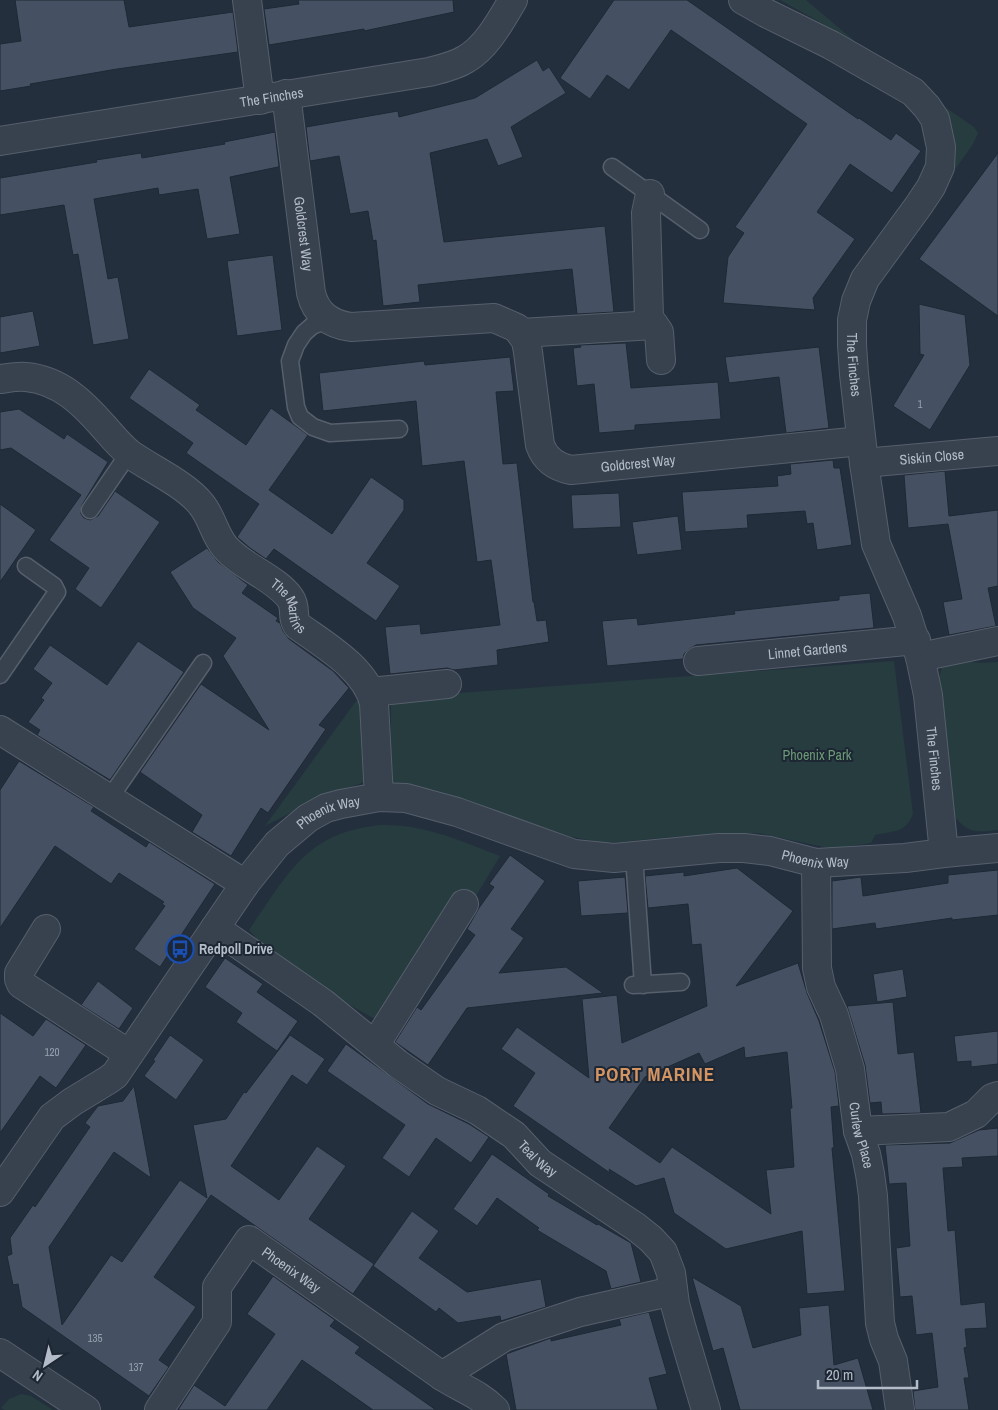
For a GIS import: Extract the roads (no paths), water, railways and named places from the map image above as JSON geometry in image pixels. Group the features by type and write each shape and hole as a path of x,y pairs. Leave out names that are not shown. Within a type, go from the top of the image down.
{"street":[{"path":"247,0 260,100"},
{"name":"The Finches","path":"0,142 429,72 453,66 467,59 478,50 513,0"},
{"name":"The Finches","path":"743,0 831,45 913,92 927,107 935,120 941,147 940,167 931,187 919,205 865,278 856,301 852,320 852,345 862,452 876,544 907,616 918,649 928,695 944,853"},
{"name":"Goldcrest Way","path":"286,94 311,293 316,308 327,320"},
{"path":"650,194 646,213 649,318 659,332 661,360"},
{"path":"327,320 351,328 494,318 509,324 521,333 654,325"},
{"name":"Goldcrest Way","path":"521,333 526,341 528,352 541,448 552,462 566,469 862,452"},
{"name":"The Martins","path":"0,379 26,377 46,381 83,403 130,453 192,494 208,514 215,532 225,547 289,596 294,604 294,619 298,626 347,663 364,681 371,692 374,703 379,797"},
{"name":"Siskin Close","path":"862,452 998,451"},
{"name":"Linnet Gardens","path":"698,661 918,649 998,641"},
{"path":"371,692 446,684"},
{"path":"0,730 245,884"},
{"name":"Phoenix Way","path":"0,1192 52,1117 115,1075 245,884 277,844 308,818 326,808 379,797 406,798 457,812 574,854 614,858 719,848 744,848 770,851 816,863 905,858 998,848"},
{"name":"Curlew Place","path":"816,863 817,968 821,987 834,1015 850,1069 858,1131 866,1154 873,1196 881,1330 893,1361 900,1410"},
{"path":"375,1045 464,904"},
{"name":"Teal Way","path":"215,928 323,1003 398,1064 437,1092 477,1110 514,1135 540,1162 651,1239 663,1252 671,1274 680,1326 706,1410"},
{"path":"46,929 19,973 21,984 129,1054"},
{"path":"858,1131 949,1127 976,1114 992,1098 998,1096"},
{"name":"Phoenix Way","path":"159,1410 217,1322 216,1288 249,1240 442,1376 477,1394 496,1410"},
{"path":"442,1376 504,1337 580,1312 673,1292"},
{"path":"4,1364 86,1410"}],"lane":[{"path":"612,167 700,230"},
{"path":"327,320 312,326 304,333 290,360 296,407 300,417 313,428 330,433 399,429"},
{"path":"90,510 130,453"},
{"path":"0,675 57,592 54,586 26,566"},
{"path":"109,799 203,663"},
{"path":"634,856 637,985 681,982"}],"place":[{"name":"Redpoll Drive","path":"180,949"}],"district":[{"name":"PORT MARINE","path":"655,1074"}],"park label":[{"name":"Phoenix Park","path":"817,755"}]}
